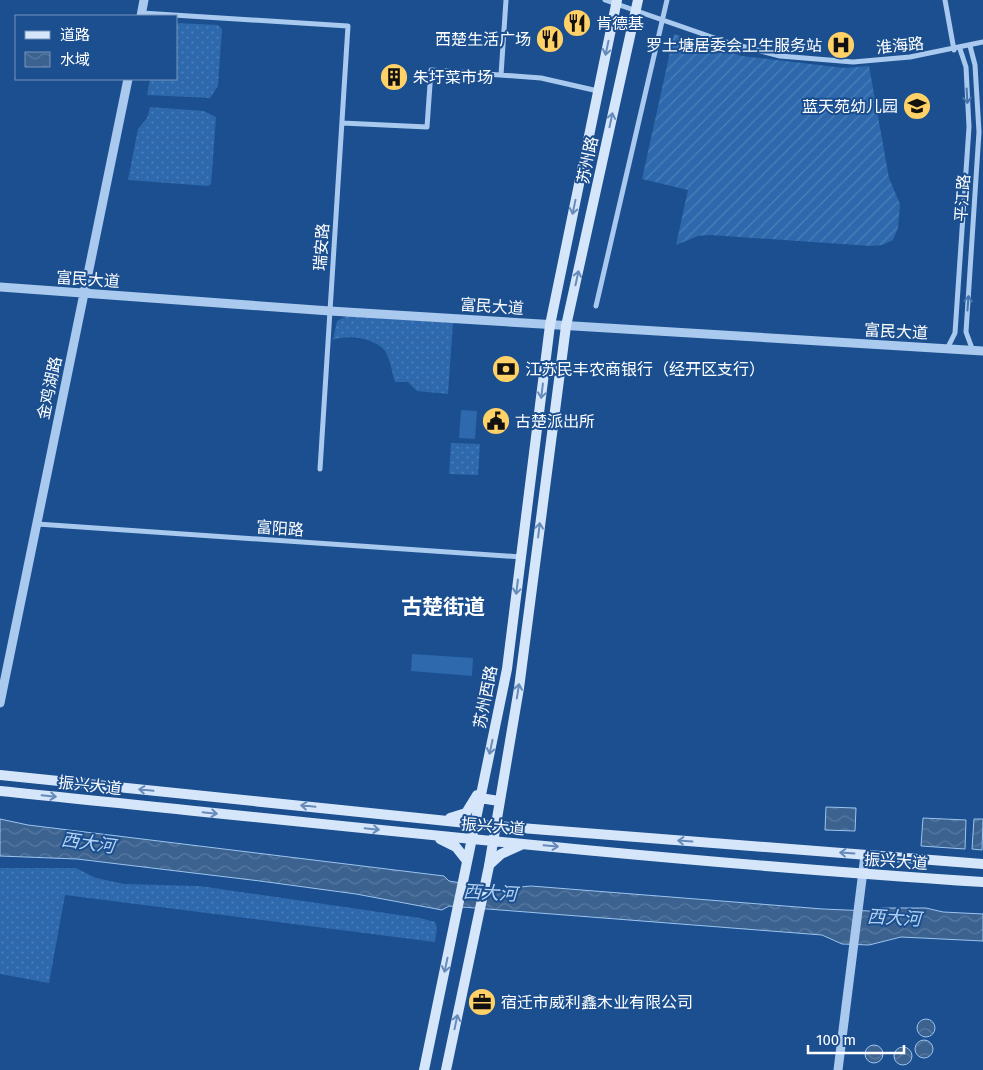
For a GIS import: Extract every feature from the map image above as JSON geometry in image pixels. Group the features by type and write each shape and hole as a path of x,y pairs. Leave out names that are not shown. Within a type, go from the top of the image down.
{"main road":[{"name":"苏州路","path":"566,326 638,0"},
{"name":"苏州路","path":"550,325 617,2"},
{"name":"苏州西路","path":"424,1070 507,669 550,325"},
{"name":"苏州西路","path":"446,1070 488,869 519,688 566,326"},
{"name":"振兴大道","path":"0,775 496,826 983,864"},
{"path":"434,819 455,818 466,813 472,806 483,783"},
{"name":"振兴大道","path":"0,791 522,844 863,874 983,882"},
{"path":"480,798 499,803 504,817 519,828"},
{"path":"425,834 448,841 462,852 466,864"},
{"path":"488,869 501,854 522,844"}],"street":[{"path":"141,14 144,0"},
{"path":"500,75 506,0"},
{"name":"淮海路","path":"605,0 617,2 635,11 726,42 780,56 842,62 910,57 957,49 983,42"},
{"path":"596,306 667,0"},
{"name":"平江路","path":"945,0 957,49 966,67 969,128 955,333 948,349"},
{"name":"瑞安路","path":"141,14 158,15"},
{"name":"瑞安路","path":"178,16 348,26 320,469"},
{"name":"平江路","path":"970,46 975,64 979,132 966,332 973,351"},
{"path":"342,123 427,127 431,70 541,78 598,92"},
{"name":"金鸡湖路","path":"0,703 128,80"},
{"name":"富民大道","path":"0,287 330,311 983,351"},
{"name":"富阳路","path":"37,524 521,558"},
{"path":"838,1070 865,855"}],"shaded area":[{"path":"178,23 218,25 222,29 218,86 210,98 147,95 150,80 178,80"},
{"path":"674,34 742,56 844,68 869,66 889,178 900,204 898,228 893,240 882,245 871,246 710,235 698,236 676,245 688,190 642,179"},
{"path":"150,107 204,111 216,117 211,184 208,186 128,180 138,129 147,118"},
{"path":"348,315 453,323 448,394 417,391 408,382 395,382 387,354 375,343 353,337 333,340 337,321"},
{"path":"461,410 477,411 475,439 459,438"},
{"path":"451,443 480,444 478,475 449,474"},
{"path":"412,654 473,658 472,676 411,671"},
{"path":"0,868 76,868 96,878 124,884 200,886 420,918 435,922 437,928 435,942 65,895 49,983 0,974"}],"water":[{"path":"826,807 856,808 855,831 825,830"},
{"path":"923,818 966,820 965,849 921,846"},
{"name":"西大河","path":"0,819 28,825 444,876 449,881 499,889 531,886 823,909 869,911 882,908 926,908 943,912 983,914 983,941 901,937 869,945 842,944 822,935 449,906 442,910 356,894 260,881 77,859 0,856"},
{"path":"974,819 983,819 982,850 972,849"},
{"path":"922,1019 930,1019 935,1024 933,1035 922,1037 917,1032 917,1024"},
{"path":"924,1040 931,1042 933,1049 931,1056 924,1058 917,1056 915,1049 917,1042"},
{"path":"874,1045 881,1047 883,1054 881,1061 874,1063 867,1061 865,1054 867,1047"},
{"path":"899,1047 907,1047 912,1052 910,1063 899,1065 894,1060 894,1052"}],"place":[{"name":"肯德基","path":"577,23"},
{"name":"西楚生活广场","path":"550,39"},
{"name":"罗土塘居委会卫生服务站","path":"841,45"},
{"name":"朱圩菜市场","path":"394,77"},
{"name":"蓝天苑幼儿园","path":"917,106"},
{"name":"江苏民丰农商银行（经开区支行）","path":"506,369"},
{"name":"古楚派出所","path":"496,421"},
{"name":"宿迁市威利鑫木业有限公司","path":"482,1002"}],"district":[{"name":"古楚街道","path":"443,607"}]}
